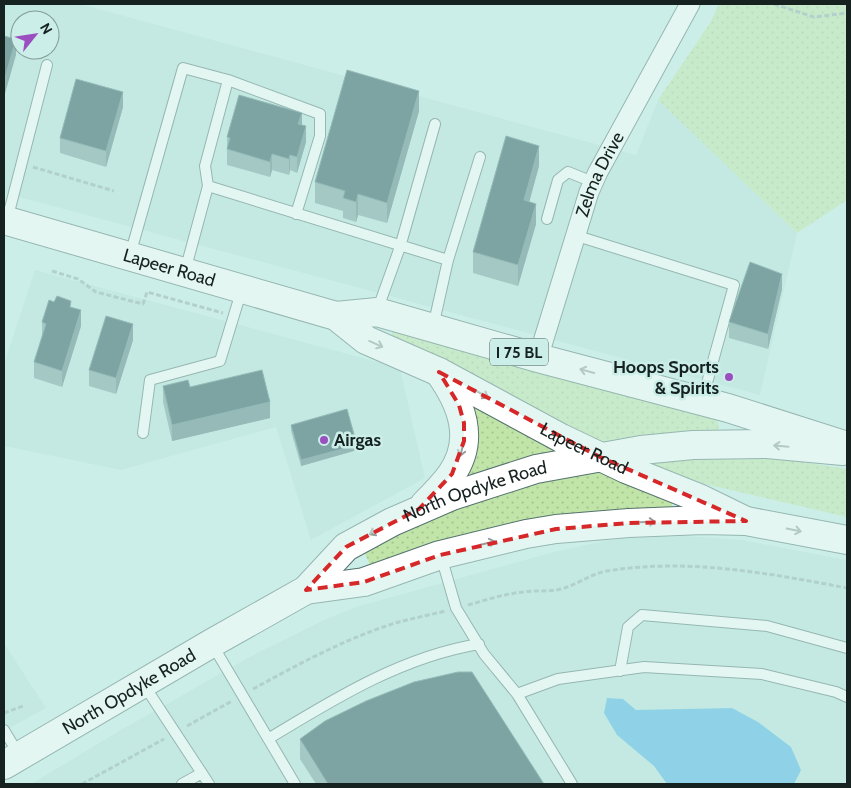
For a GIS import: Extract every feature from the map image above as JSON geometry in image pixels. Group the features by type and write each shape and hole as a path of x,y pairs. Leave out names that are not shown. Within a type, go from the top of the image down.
{"main road":[{"name":"Lapeer Road","path":"5,220 336,316 366,340 479,392 600,458 701,499 746,521 847,540"},
{"name":"Lapeer Road","path":"336,316 376,312 774,422 847,446"},
{"path":"419,509 440,489 452,474 460,458 464,441 464,423 459,405 451,388 439,372"},
{"name":"North Opdyke Road","path":"12,760 306,590 346,547 419,509 483,485 536,469 658,448 767,444 847,452"},
{"name":"North Opdyke Road","path":"306,590 364,582 440,555 526,534 594,525 703,520 746,521"}],"street":[{"name":"Zelma Drive","path":"538,358 574,235 593,182 685,5"}],"lane":[{"path":"5,220 47,65"},
{"path":"130,256 183,68 228,80 320,114 320,136 296,214"},
{"path":"185,272 208,186 205,166 228,80"},
{"path":"376,312 400,247 435,124"},
{"path":"433,328 448,260 480,157"},
{"path":"547,219 558,180 562,176 568,172 593,182"},
{"path":"208,186 400,247 448,260"},
{"path":"574,235 734,285 702,402"},
{"path":"143,433 150,380 220,362 242,288"},
{"path":"440,555 456,608 484,654 517,694 572,784"},
{"path":"620,671 628,627 642,615 767,626 847,648"},
{"path":"212,643 295,784"},
{"path":"268,739 338,697 388,672 456,648 478,644"},
{"path":"517,694 558,679 644,667 762,674 836,692 847,697"},
{"path":"143,683 209,784"},
{"path":"4,730 12,760"},
{"path":"182,784 202,773"}],"path":[{"path":"774,4 814,17 847,13"},
{"path":"21,164 114,191"},
{"path":"52,271 78,279 96,292 134,302 143,304 147,292 234,316"},
{"path":"471,604 523,592 562,589 588,577 605,572 652,566 685,566 752,571 847,588"},
{"path":"252,689 325,650 362,634 390,624 442,612"},
{"path":"182,728 231,701"},
{"path":"4,714 24,706"},
{"path":"82,784 165,738"}],"highlighted area":[{"path":"439,372 600,457 746,521 629,523 556,529 440,555 364,582 306,590 346,547 419,509 452,474 464,441 464,423 459,405"}],"shaded area":[{"path":"4,4 80,4 636,155 658,100 797,233 760,395 4,193"},
{"path":"35,270 400,368 425,478 311,540 276,427 121,470 4,446 4,364"},
{"path":"684,536 742,540 847,560 847,784 31,784 119,731 257,653 326,619 359,606 554,552 604,541"},
{"path":"4,643 46,708 4,731"}],"green space":[{"path":"719,4 847,4 847,200 797,233 658,100 710,23"},
{"path":"398,328 712,414 717,420 719,427 716,432 597,444 395,342 392,336 393,331"},
{"path":"467,401 561,450 457,483"},
{"path":"694,455 777,458 847,469 847,517 709,485 649,466 648,462"},
{"path":"594,467 673,499 671,510 432,544 370,565 364,551 425,521 490,496"}],"water":[{"path":"607,698 623,699 636,710 732,708 758,722 791,747 801,770 794,784 667,784 654,766 617,735 604,713"}],"building":[{"path":"4,36 10,38 10,60 4,81"},
{"path":"347,70 419,91 387,203 358,194 356,202 343,198 345,191 315,182"},
{"path":"76,79 123,92 106,151 60,138"},
{"path":"239,95 302,113 298,124 306,126 297,157 290,155 289,159 272,154 270,162 227,149 230,138 227,137"},
{"path":"506,136 539,146 524,200 536,204 518,265 473,252"},
{"path":"750,262 782,274 768,334 729,322"},
{"path":"57,296 71,301 70,307 81,310 62,371 34,362 46,324 42,322 49,300 54,302"},
{"path":"106,316 133,324 116,378 89,370"},
{"path":"262,370 270,402 172,425 163,386 188,380 190,387"},
{"name":"Airgas","path":"347,409 357,445 301,460 291,425"},
{"path":"458,672 472,672 544,784 328,784 300,739 325,721 366,701 414,682"}],"place":[{"name":"Hoops Sports & Spirits","path":"729,377"},
{"name":"Airgas","path":"324,440"}]}
